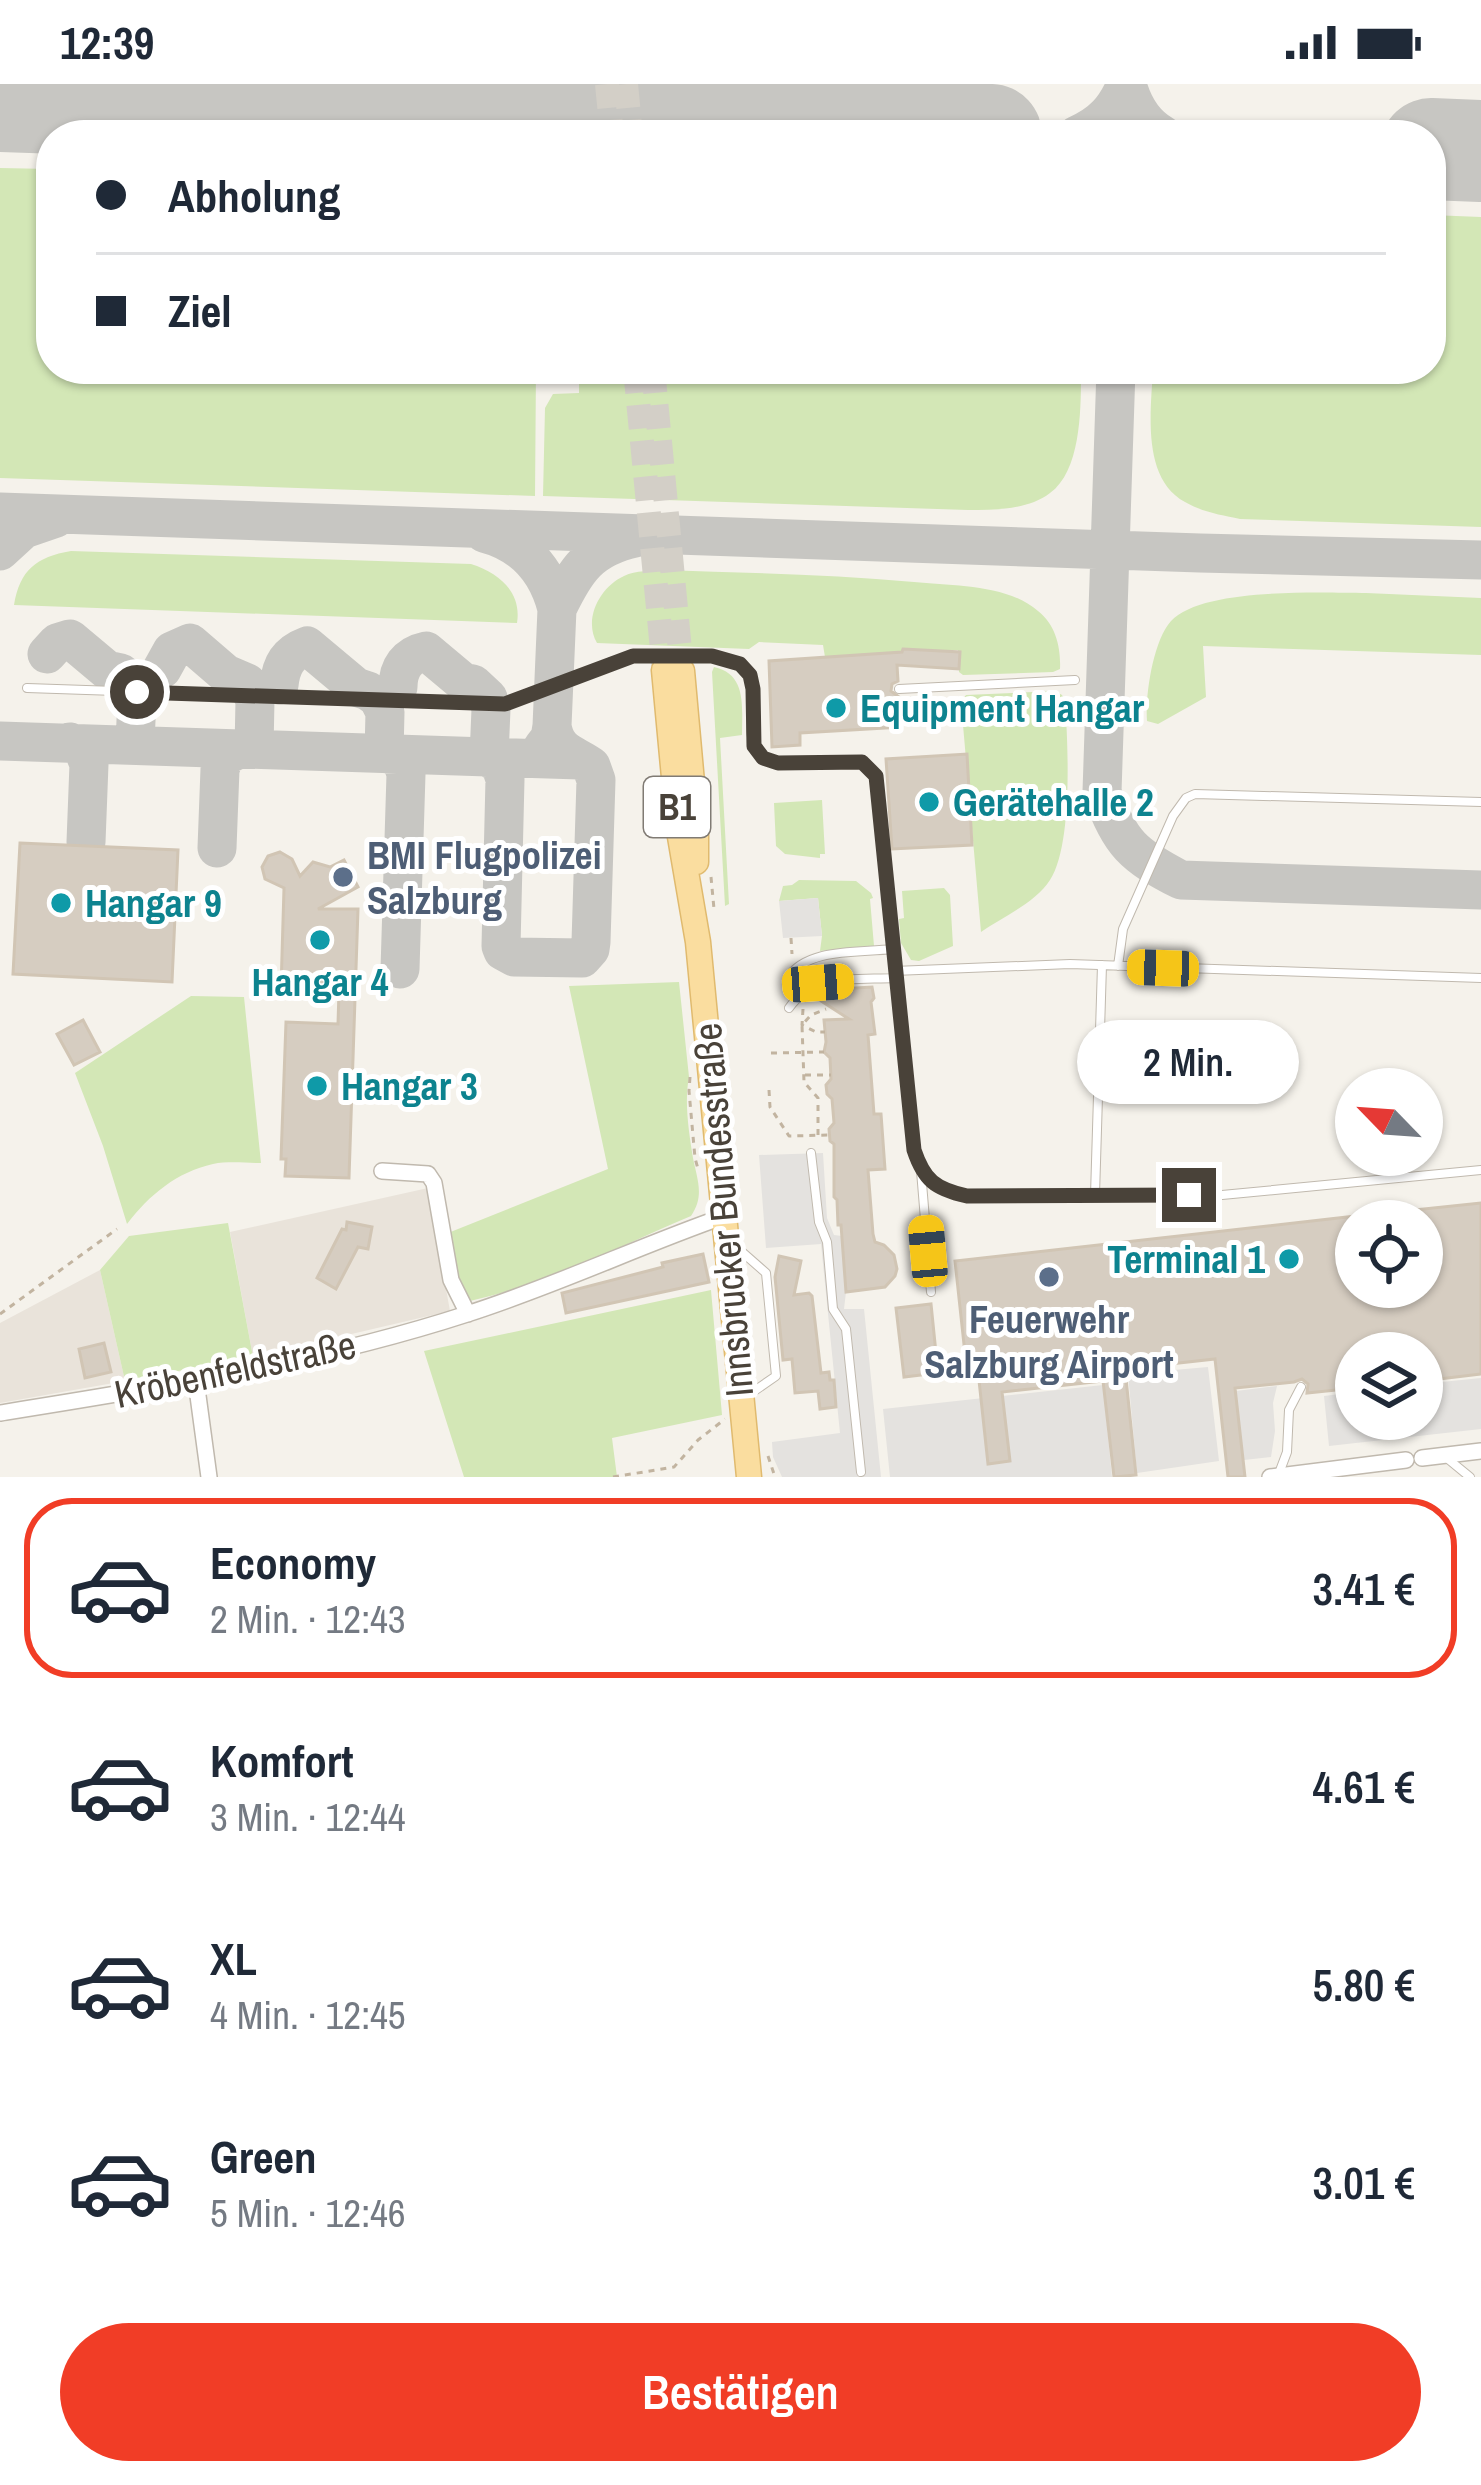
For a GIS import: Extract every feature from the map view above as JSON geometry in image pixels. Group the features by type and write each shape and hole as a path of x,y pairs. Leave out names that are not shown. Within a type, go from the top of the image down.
{"main road":[{"name":"Innsbrucker Bundesstraße","path":"673,671 679,733 679,831 698,942 726,1227 734,1409 750,1475"}],"street":[{"path":"382,1171 428,1174 434,1183 451,1280 468,1314"},
{"name":"Kröbenfeldstraße","path":"0,1413 196,1381 360,1344 468,1314 726,1227"},
{"path":"196,1381 208,1477"},
{"path":"1274,1476 1481,1451"}],"lane":[{"path":"27,688 505,704 633,656 725,658 740,664 750,675 754,746 763,758 778,763 862,762 876,776 931,1292"},
{"path":"899,689 1076,680"},
{"path":"1118,966 1124,929 1173,816 1186,798 1195,794 1481,802"},
{"path":"787,979 793,968 824,956 892,950"},
{"path":"1095,1195 1102,965"},
{"path":"789,1008 799,994 818,983 895,974 1102,965 1481,978"},
{"path":"811,1153 833,1309 846,1329 862,1475"},
{"path":"921,1170 932,1183 967,1196 1222,1195 1481,1170"},
{"path":"726,1227 766,1273 776,1376 734,1409"},
{"path":"1274,1476 1287,1452 1289,1411 1301,1387"},
{"path":"1441,1456 1470,1477"}],"path":[{"path":"710,868 713,908"},
{"path":"818,1136 818,1098 803,1075 803,1022 826,1009"},
{"path":"771,1053 824,1052"},
{"path":"803,1075 831,1075"},
{"path":"769,1090 770,1107 789,1136 829,1135"},
{"path":"0,1314 117,1229"},
{"path":"613,1477 674,1466 734,1409"}],"shaded area":[{"path":"818,898 822,936 783,938 779,901"},
{"path":"823,1153 827,1218 834,1235 842,1236 844,1309 864,1309 881,1477 782,1477 773,1457 772,1442 840,1433 821,1244 766,1248 759,1155"},
{"path":"428,1188 450,1311 253,1357 230,1232"},
{"path":"100,1270 125,1381 0,1403 0,1323"},
{"path":"1208,1367 1219,1461 1137,1473 1128,1374"},
{"path":"1481,1378 1481,1429 1443,1433 1443,1382"},
{"path":"1103,1385 1112,1477 890,1477 883,1409"},
{"path":"1277,1386 1271,1457 1244,1460 1236,1391"},
{"path":"1335,1395 1335,1440 1383,1440 1329,1446 1324,1396"}],"green space":[{"path":"0,168 36,169 36,384 536,384 535,496 0,478"},
{"path":"1446,216 1481,217 1481,527 1240,519 1198,508 1171,491 1161,477 1152,442 1152,384 1446,384"},
{"path":"579,384 1081,384 1074,453 1061,483 1032,503 968,510 543,496 545,408 553,394 579,393"},
{"path":"71,551 471,564 506,585 516,602 517,623 14,605 32,567"},
{"path":"664,570 852,577 995,591 1025,602 1049,623 1060,653 1060,669 963,675 958,650 825,657 823,645 759,642 749,649 597,643 593,614 608,588 629,574"},
{"path":"1264,594 1481,598 1481,655 1203,646 1206,697 1158,724 1147,721 1159,642 1171,621 1187,610"},
{"path":"714,667 732,677 742,703 742,735 720,738 729,904 725,906 712,672"},
{"path":"1055,691 1065,701 1068,767 1066,819 1057,864 1036,896 981,932 961,702 966,695"},
{"path":"822,800 825,854 820,858 785,854 776,846 774,803"},
{"path":"799,880 856,881 871,893 874,946 820,951 818,898 779,901 783,886"},
{"path":"944,888 950,895 953,946 911,960 901,943 902,891"},
{"path":"679,982 689,1077 688,1118 699,1187 691,1216 555,1275 470,1301 462,1291 448,1233 608,1169 569,986"},
{"path":"191,996 244,997 261,1163 219,1163 187,1173 154,1194 127,1224 75,1073"},
{"path":"228,1223 253,1357 125,1381 100,1270 129,1236"},
{"path":"711,1290 722,1415 612,1438 617,1477 464,1477 424,1351"}],"building":[{"name":"Equipment Hangar","path":"903,649 960,652 959,669 897,665 898,681 891,691 899,697 901,727 800,733 800,745 772,747 769,661"},
{"name":"Gerätehalle 2","path":"967,754 972,845 892,849 886,759"},
{"path":"20,843 178,850 172,982 13,974"},
{"path":"280,852 292,859 300,876 313,862 330,867 344,860 358,887 318,909 358,909 349,1178 285,1176 286,1159 281,1159 286,1022 338,1024 339,991 281,989 284,888 265,879 262,867 268,856"},
{"path":"872,987 875,1034 868,1035 874,1114 881,1114 885,1169 868,1170 873,1234 875,1242 894,1255 897,1269 885,1287 846,1292 834,1197 834,1144 829,1129 834,1123 826,1085 831,1079 830,1058 824,1052 824,1020 849,1019 821,1001 821,995"},
{"path":"83,1020 100,1052 74,1065 57,1034"},
{"path":"1481,1203 1481,1374 1443,1379 1443,1332 1335,1332 1335,1390 1307,1393 1308,1384 1302,1379 1235,1388 1245,1477 1228,1477 1215,1359 1125,1369 1136,1475 1114,1477 1103,1381 1002,1392 1010,1461 988,1464 978,1371 967,1372 955,1261 1335,1218 1335,1308 1443,1308 1443,1207"},
{"path":"347,1222 372,1227 368,1249 358,1247 336,1289 317,1278"},
{"path":"703,1254 709,1282 566,1313 562,1293"},
{"path":"779,1256 801,1261 794,1295 812,1296 821,1373 829,1372 834,1380 836,1407 820,1409 818,1391 795,1393 792,1359 783,1360 775,1277"},
{"path":"931,1304 938,1373 904,1377 896,1308"},
{"path":"104,1343 111,1372 85,1378 79,1349"}],"taxiway":[{"path":"1101,120 1126,84"},
{"path":"1127,84 1145,120"},
{"path":"1116,384 1102,792 1122,836 1140,855 1181,880 1481,890"},
{"path":"0,512 1481,560"},
{"path":"0,551 24,529 56,518"},
{"path":"484,533 510,543 531,560 547,582 557,609 586,562 606,548 635,538"},
{"path":"543,747 552,726 557,609"},
{"path":"47,654 57,643 70,639 132,684 137,697 135,744"},
{"path":"162,669 172,651 190,643 226,674 247,683 255,700 254,749"},
{"path":"279,685 287,661 307,646 356,687 378,698 385,712 384,753"},
{"path":"398,687 405,663 426,651 463,682 473,684 488,698 491,709 489,757"},
{"path":"487,757 500,764 505,779 503,951 514,957 582,958 591,942 596,780 591,766 561,747 552,726"},
{"path":"0,741 580,760"},
{"path":"70,742 83,749 89,764 86,842"},
{"path":"217,848 220,769 225,756 241,748"},
{"path":"388,753 402,761 406,774 400,969"}],"runway":[{"path":"0,101 554,120"},
{"path":"1446,150 1481,151"}],"tunnel":[{"path":"607,84 611,120"},
{"path":"626,84 630,120"},
{"path":"636,384 664,670"},
{"path":"654,384 682,671"}],"place":[{"name":"Equipment Hangar","path":"836,708"},
{"name":"Gerätehalle 2","path":"929,802"},
{"name":"BMI Flugpolizei Salzburg","path":"343,877"},
{"name":"Hangar 9","path":"61,903"},
{"name":"Hangar 4","path":"320,940"},
{"name":"Hangar 3","path":"317,1086"},
{"name":"Terminal 1","path":"1289,1259"},
{"name":"Feuerwehr Salzburg Airport","path":"1049,1277"}],"route":[{"path":"137,692 505,704 633,656 712,656 740,664 750,675 754,746 763,758 778,763 862,762 879,784 891,944 914,1150 921,1170 932,1183 967,1196 1189,1195"}]}
